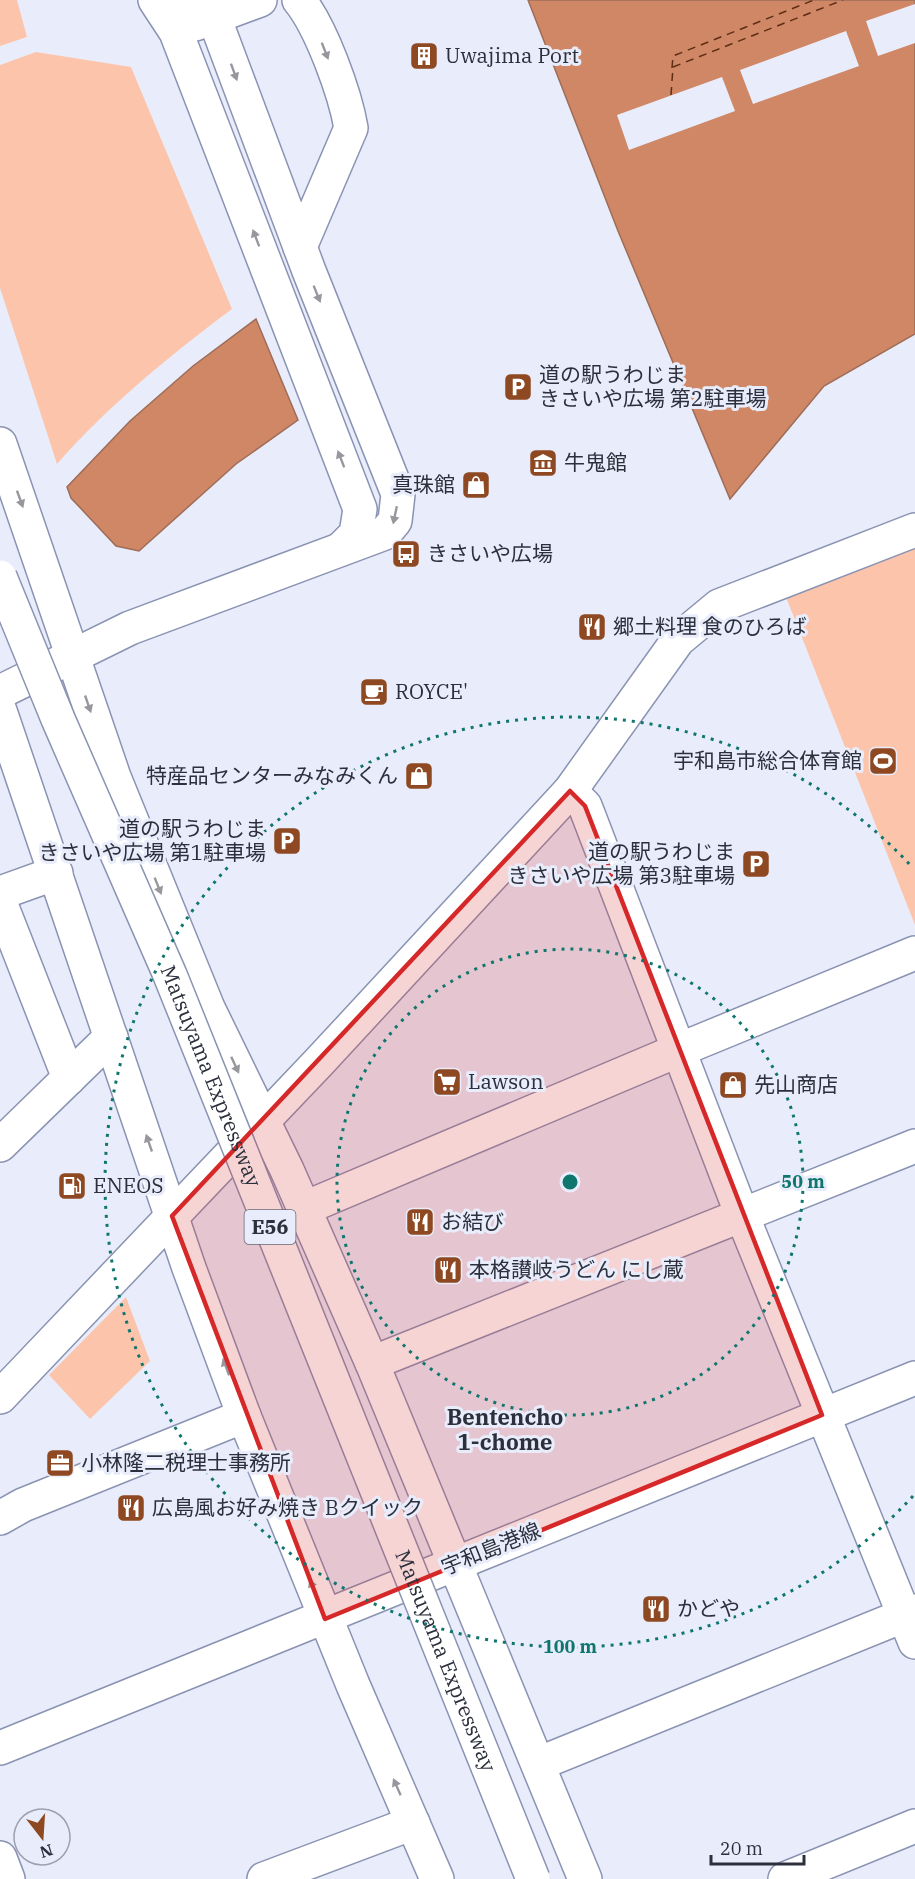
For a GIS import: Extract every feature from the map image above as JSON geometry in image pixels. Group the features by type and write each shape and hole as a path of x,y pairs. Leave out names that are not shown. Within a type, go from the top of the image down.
{"main road":[{"path":"155,0 174,16 360,509 356,534 341,549"},
{"path":"174,16 214,17 260,0"},
{"path":"299,0 311,15 348,109 351,128 300,247"},
{"path":"0,692 130,628 385,533 395,521 398,494 300,247 214,17"},
{"path":"0,444 114,777 199,986 305,1208 372,1363 585,1879"},
{"path":"0,1397 570,790 678,640 719,606 915,530"},
{"name":"Matsuyama Expressway","path":"0,577 58,718 170,975 533,1879"},
{"path":"0,711 172,1216 244,1416 325,1619 437,1879"},
{"path":"538,1764 912,1623 822,1415 742,1215 585,806 570,790"},
{"path":"0,893 56,873"},
{"path":"0,902 69,1078"},
{"path":"305,1208 915,953"},
{"path":"0,1146 111,1037"},
{"path":"372,1363 915,1146"},
{"name":"宇和島港線","path":"0,1748 325,1619 454,1563 915,1378"},
{"path":"0,1518 23,1505 244,1416"},
{"path":"264,1879 413,1823"},
{"path":"785,1879 915,1826"},
{"path":"0,1858 8,1879"}],"highlighted area":[{"path":"570,791 585,806 822,1415 325,1619 172,1216"}],"shaded area":[{"path":"0,0 17,0 27,37 0,46"},
{"path":"528,0 915,0 915,334 824,386 730,499 618,231"},
{"path":"36,52 131,67 232,309 140,382 57,464 0,288 0,65"},
{"path":"256,319 298,420 236,464 139,551 116,546 71,498 67,487 130,421 193,366"},
{"name":"宇和島市総合体育館","path":"915,546 915,925 786,597"},
{"path":"126,1297 150,1361 90,1419 49,1375"}],"pier":[{"path":"915,4 915,43 878,56 866,21"},
{"path":"846,31 859,66 753,104 740,70"},
{"path":"722,77 735,111 629,150 617,115"}],"ferry route":[{"path":"672,68 673,56 814,0"},
{"path":"671,95 673,67 843,0"}],"place":[{"name":"Uwajima Port","path":"424,56"},
{"name":"道の駅うわじま きさいや広場 第2駐車場","path":"518,387"},
{"name":"牛鬼館","path":"543,463"},
{"name":"真珠館","path":"476,485"},
{"name":"きさいや広場","path":"406,554"},
{"name":"郷土料理 食のひろば","path":"592,627"},
{"name":"ROYCE'","path":"374,692"},
{"name":"宇和島市総合体育館","path":"883,761"},
{"name":"特産品センターみなみくん","path":"419,776"},
{"name":"道の駅うわじま きさいや広場 第1駐車場","path":"287,841"},
{"name":"道の駅うわじま きさいや広場 第3駐車場","path":"756,864"},
{"name":"Lawson","path":"447,1082"},
{"name":"先山商店","path":"733,1085"},
{"name":"ENEOS","path":"72,1186"},
{"name":"お結び","path":"420,1222"},
{"name":"本格讃岐うどん にし蔵","path":"448,1270"},
{"name":"小林隆二税理士事務所","path":"60,1463"},
{"name":"広島風お好み焼き Bクイック","path":"131,1508"},
{"name":"かどや","path":"656,1609"}],"district":[{"name":"Bentencho 1-chome","path":"505,1430"}]}
